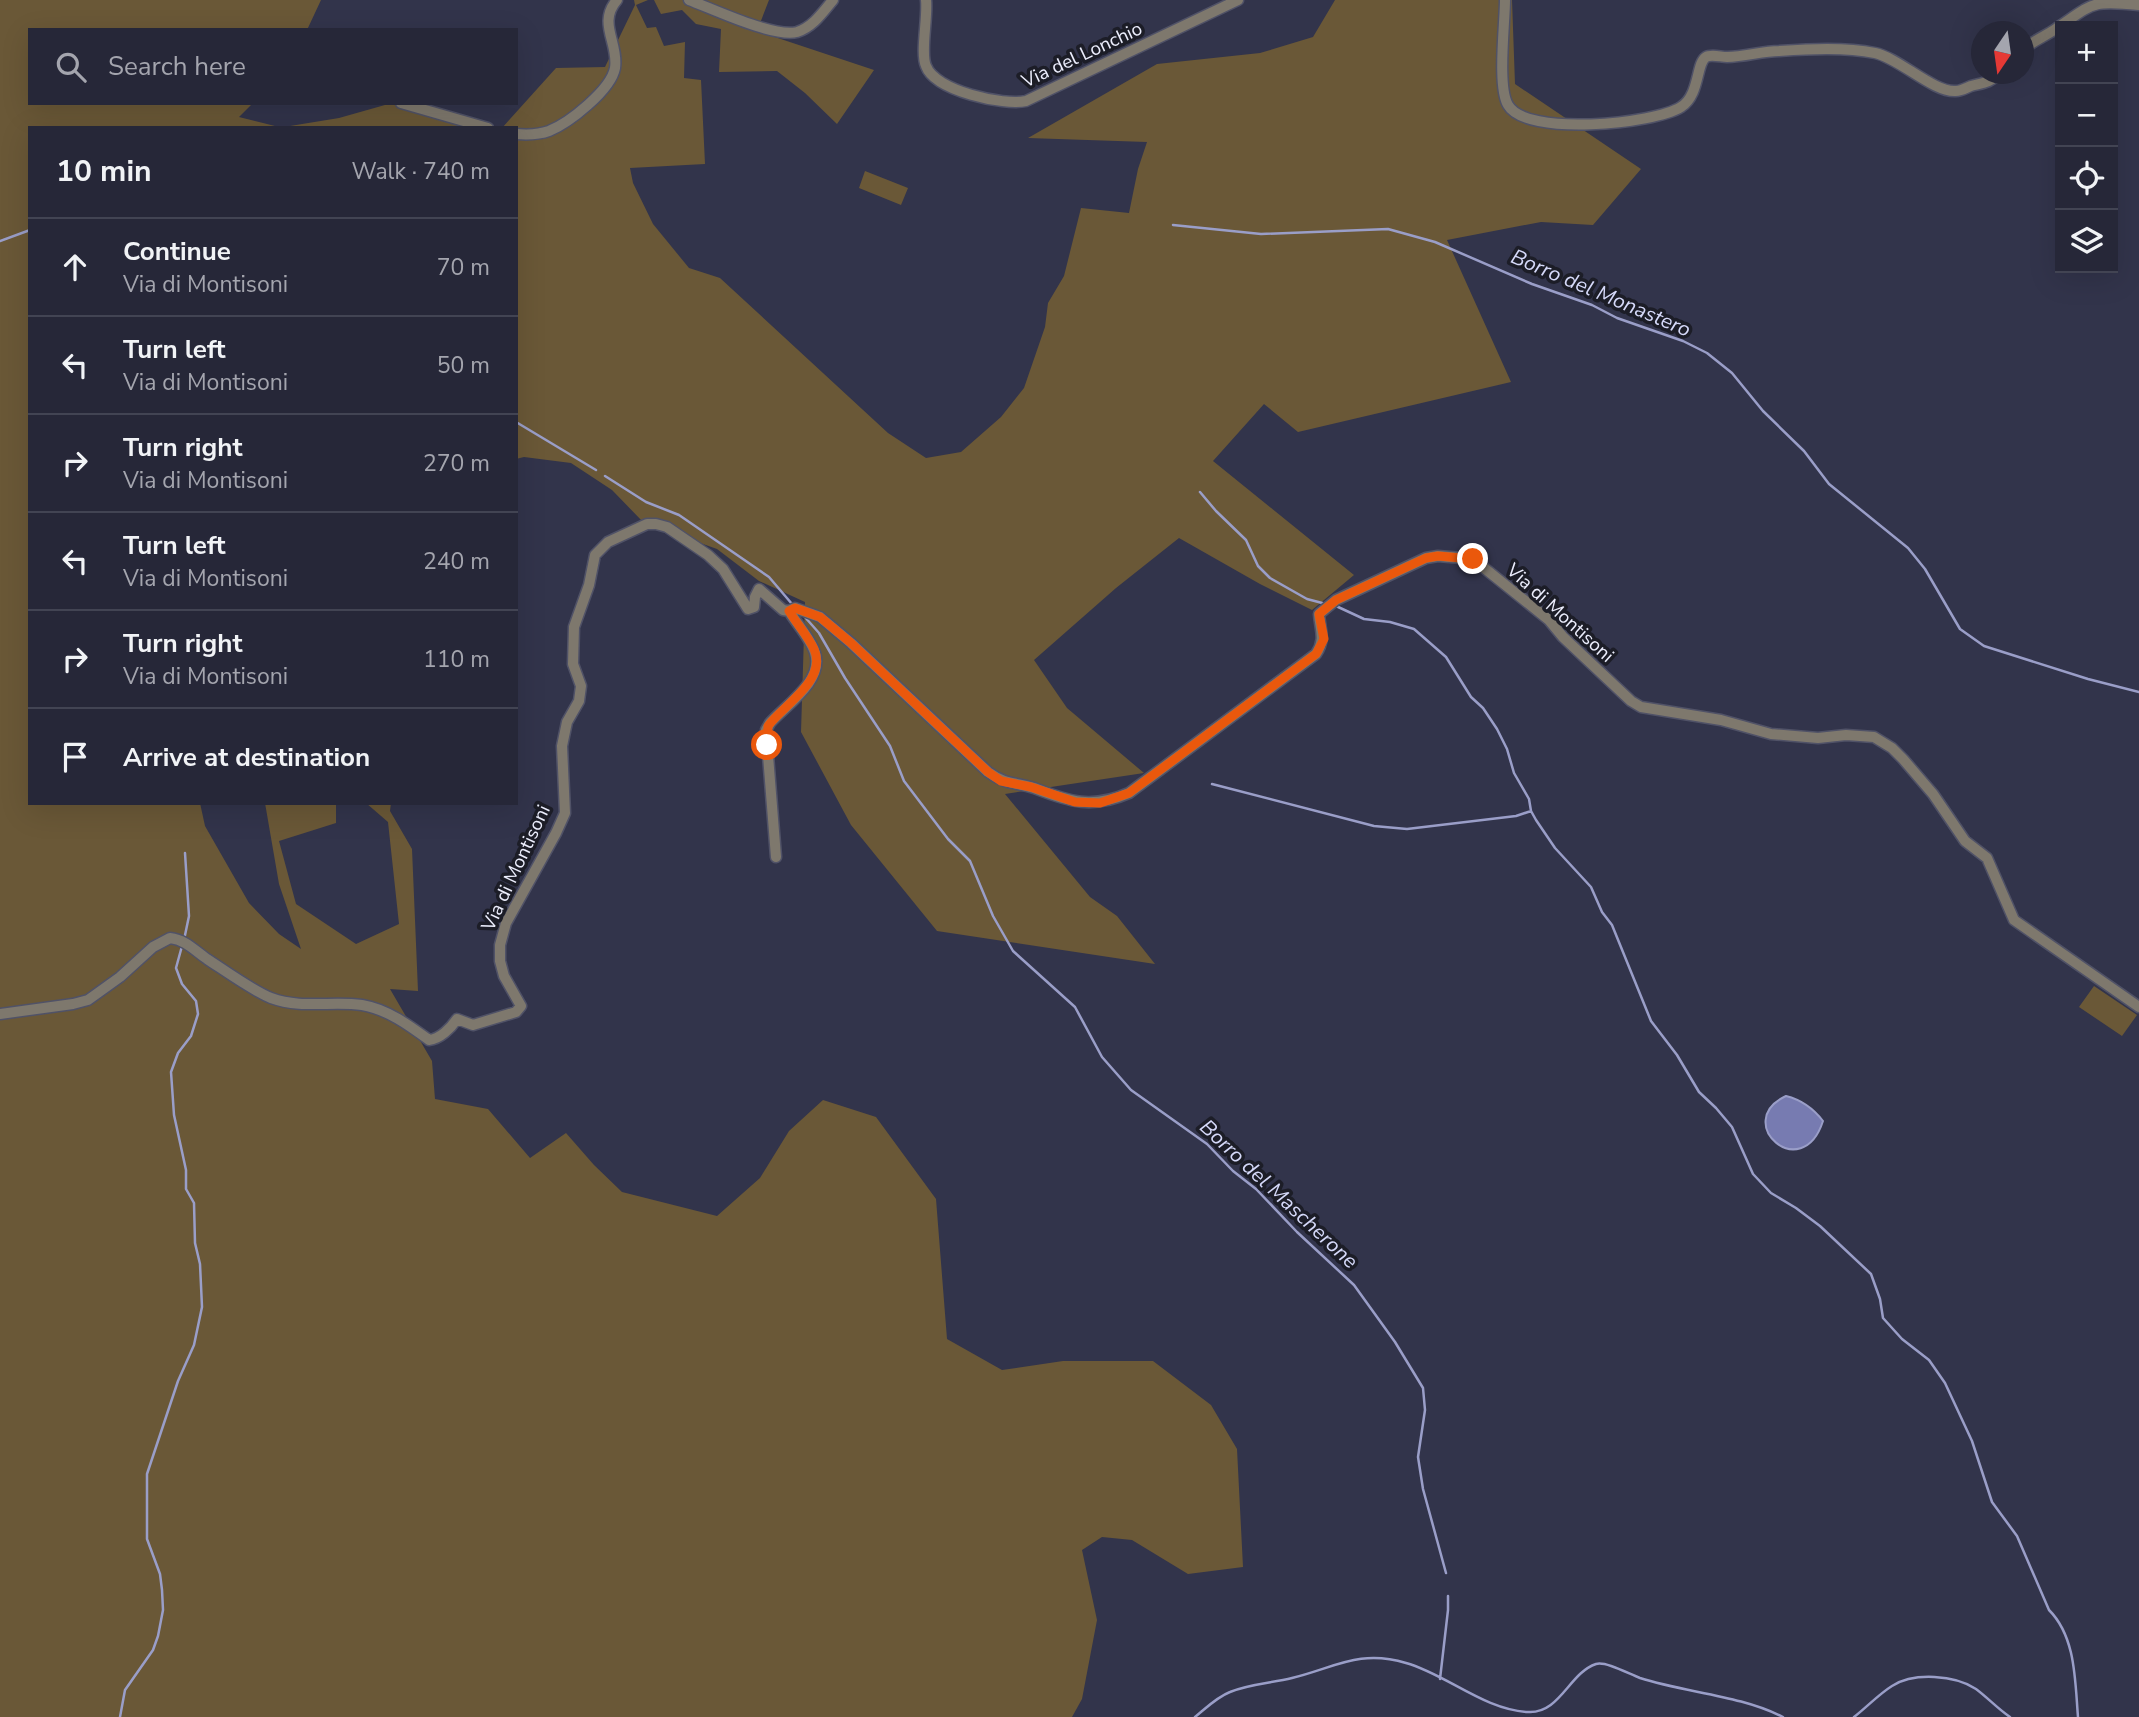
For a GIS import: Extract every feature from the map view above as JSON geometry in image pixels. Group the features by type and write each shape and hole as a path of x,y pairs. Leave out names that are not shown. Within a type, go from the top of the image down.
{"street":[{"path":"518,134 539,134 557,127 605,88 615,68 608,23 611,9 617,0"},
{"path":"689,0 771,30 791,33 810,25 833,0"},
{"name":"Via del Lonchio","path":"926,0 928,15 924,57 930,73 952,88 1014,103 1027,101 1101,67 1238,0"},
{"path":"1505,0 1505,99 1517,115 1542,121 1584,126 1668,113 1684,105 1692,97 1705,57 1742,56 1769,51 1875,53 1890,58 1940,88 1950,91 1982,84"},
{"path":"2034,43 2083,8 2097,2 2116,1 2139,5"},
{"path":"408,105 481,126"},
{"name":"Via di Montisoni","path":"0,1014 88,1000 120,977 153,947 170,938 190,945 205,958 272,998 295,1004 335,1003 370,1007 404,1023 429,1040 447,1030 457,1019 473,1025 516,1013 521,1006 505,976 500,961 500,945 506,923 565,813 562,746 567,722 579,701 581,686 573,664 574,627 589,585 595,555 613,539 647,524 667,527 708,555 723,569 748,609 754,607 755,597 760,589 783,610 795,608 820,617 1001,781 1031,787 1075,802 1100,803 1129,793 1316,654 1324,639 1319,614 1336,600 1426,558 1438,556 1473,559 1549,620 1563,637 1621,692 1641,707 1721,720 1771,734 1818,738 1874,737 1892,748 1933,794 1965,841 1987,858 2014,920 2139,1007"},
{"name":"Via di Montisoni","path":"776,857 766,730 804,688 817,667 815,651 789,611"}],"shaded area":[{"path":"0,0 321,0 308,28 28,28 28,105 251,105 239,117 275,126 28,126 28,805 200,805 205,826 249,903 279,934 301,949 279,884 265,805 336,805 336,823 279,841 296,904 356,944 399,924 388,822 368,805 391,805 390,811 412,849 418,991 390,989 432,1061 435,1099 488,1109 530,1158 566,1133 622,1192 717,1216 760,1178 789,1131 823,1100 876,1117 936,1199 947,1339 1002,1370 1063,1361 1153,1361 1211,1405 1237,1449 1243,1567 1188,1574 1132,1540 1102,1537 1082,1550 1097,1620 1082,1699 1072,1717 0,1717"},
{"path":"634,0 648,0 636,5 647,28 656,27 664,46 685,42 684,78 701,80 705,164 630,168 633,183 653,224 689,268 720,278 888,433 926,458 961,452 1001,417 1024,388 1045,327 1048,303 1064,276 1081,208 1129,213 1147,142 1028,138 1157,64 1260,53 1313,37 1335,0 1512,0 1515,84 1641,169 1593,225 1541,222 1447,240 1511,382 1298,432 1264,404 1213,461 1354,575 1312,610 1179,538 1116,588 1034,660 1067,708 1144,773 1005,794 1090,897 1117,916 1155,964 937,931 851,825 801,732 805,602 759,581 717,549 644,523 612,490 571,463 518,458 518,126 504,126 556,68 605,67 635,5"},
{"path":"654,0 769,0 757,31 874,70 837,124 777,71 719,72 721,29 696,24 682,10 661,14"},
{"path":"385,105 417,105 488,126 290,126 339,118"},
{"path":"865,171 908,188 901,205 859,188"},
{"path":"2094,986 2137,1015 2122,1036 2079,1007"}],"water":[{"path":"1786,1096 1807,1105 1823,1121 1813,1140 1801,1148 1788,1149 1776,1143 1768,1132 1766,1120 1771,1107"}],"waterway":[{"name":"Borro del Monastero","path":"1173,225 1261,234 1388,229 1435,242 1532,284 1592,305 1617,318 1683,341 1707,353 1732,373 1763,411 1804,451 1829,484 1908,548 1925,569 1960,629 1984,646 2139,692"},
{"name":"Borro del Mascherone","path":"0,241 28,231"},
{"name":"Borro del Mascherone","path":"518,423 596,470"},
{"name":"Borro del Mascherone","path":"605,476 646,502 679,515 769,577 792,604"},
{"path":"1200,492 1246,540 1258,566 1270,578 1307,599 1326,604"},
{"path":"1336,606 1364,619 1390,622 1414,629 1446,657 1471,697 1483,708 1497,729 1536,820 1555,848 1591,887 1602,912 1612,925 1651,1021 1677,1055 1699,1092 1732,1127 1753,1174 1771,1193 1820,1226 1871,1274 1880,1299 1883,1318 1902,1339 1929,1360 1945,1383 1972,1441 1992,1502 2017,1536 2049,1610 2064,1633 2075,1674 2078,1717"},
{"name":"Borro del Mascherone","path":"804,616 819,633 890,746 904,781 948,839 970,861 993,916 1013,951 1075,1007 1102,1057 1131,1090 1207,1144 1233,1171 1256,1189 1354,1285 1395,1342 1423,1388 1425,1410 1418,1457 1423,1489 1446,1573"},
{"path":"1212,784 1374,826 1407,829 1516,816 1531,811"},
{"path":"184,940 189,916 185,853"},
{"path":"120,1717 125,1690 153,1650 158,1636 163,1610 162,1590 160,1574 147,1539 147,1474 178,1381 194,1345 202,1307 194,1203 186,1189 186,1170 174,1115 171,1072 178,1053 191,1036 198,1014 196,1001 182,984 176,968 182,946"},
{"name":"Borro del Mascherone","path":"1440,1679 1448,1596"},
{"path":"1195,1717 1212,1703 1237,1689 1292,1678 1360,1659 1374,1658 1389,1659 1421,1668 1481,1699 1512,1710 1528,1712 1548,1707 1578,1676 1600,1664 1658,1683 1749,1704 1783,1717"},
{"path":"1854,1717 1892,1686 1923,1677 1946,1678 1967,1684 2010,1717"}],"route":[{"path":"767,745 768,726 804,688 817,667 815,651 789,611 795,608 820,617 851,643 988,772 1001,781 1031,787 1075,802 1100,803 1129,793 1316,654 1324,639 1319,614 1322,609 1383,576 1426,558 1463,556 1473,559"}]}
